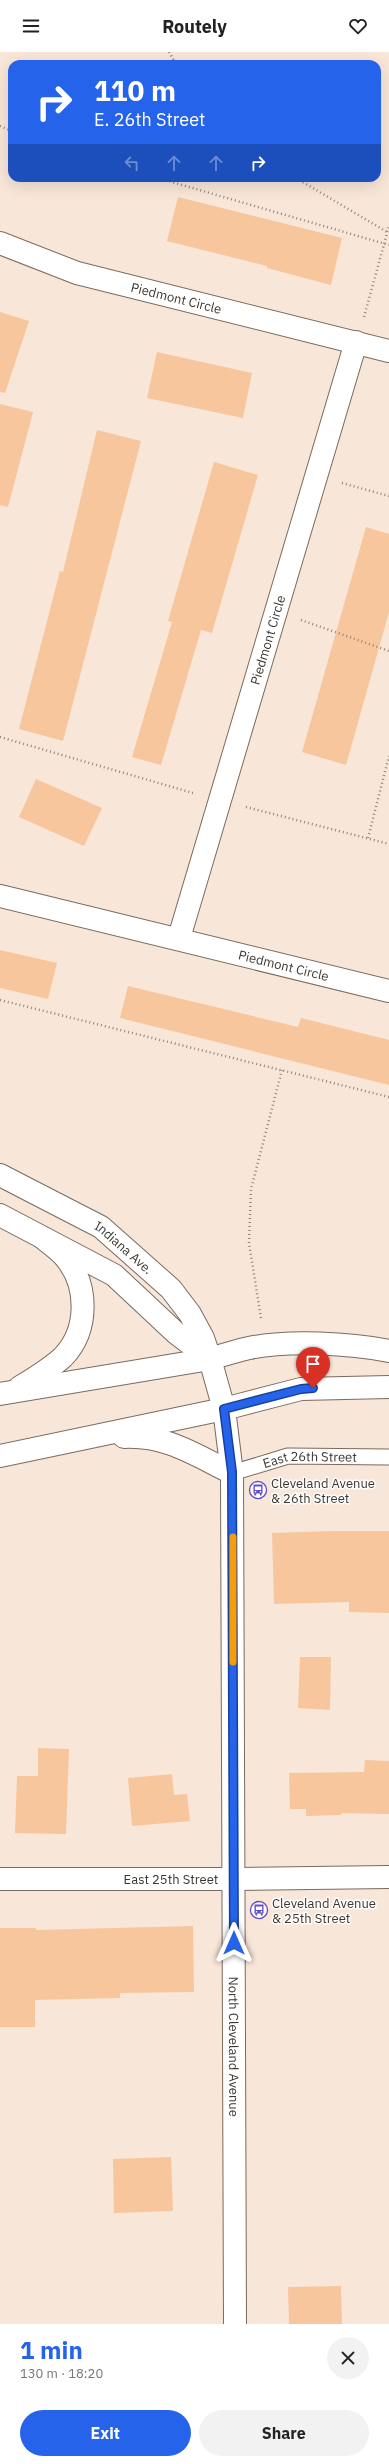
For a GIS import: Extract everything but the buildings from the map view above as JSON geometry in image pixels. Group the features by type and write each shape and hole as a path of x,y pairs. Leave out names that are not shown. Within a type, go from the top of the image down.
{"main road":[{"name":"Piedmont Circle","path":"0,243 77,272 389,351"},
{"name":"Piedmont Circle","path":"179,938 356,342"},
{"name":"Piedmont Circle","path":"0,896 179,938 389,991"},
{"name":"Indiana Ave.","path":"0,1175 101,1227 171,1289 190,1314 203,1338 224,1409"},
{"name":"Indiana Ave.","path":"0,1215 114,1275 176,1333 210,1359"},
{"path":"4,1394 40,1376 63,1356 78,1334 82,1310 81,1287 73,1268 63,1255 43,1238"},
{"path":"4,1394 210,1359 250,1348 295,1344 337,1345 389,1351"},
{"path":"0,1456 224,1409 301,1389 389,1387"},
{"name":"North Cleveland Avenue","path":"224,1409 232,1472 235,2324"},
{"path":"80,1439 136,1436 179,1445 232,1472"},
{"name":"East 25th Street","path":"0,1879 234,1879 389,1877"}],"lane":[{"name":"East 26th Street","path":"232,1472 288,1456 389,1457"}],"path":[{"path":"172,182 389,245"},
{"path":"303,182 387,232"},
{"path":"356,342 389,226"},
{"path":"317,477 389,496"},
{"path":"276,611 389,651"},
{"path":"368,838 389,756"},
{"path":"0,1000 389,1097"},
{"path":"265,1347 249,1243 251,1189 282,1070"}],"slow traffic":[{"path":"233,1537 233,1662"}],"place":[{"name":"Cleveland Avenue & 26th Street","path":"258,1490"},
{"name":"Cleveland Avenue & 25th Street","path":"259,1910"}],"route":[{"path":"234,1943 232,1472 224,1409 265,1397 301,1389 313,1388"}]}
